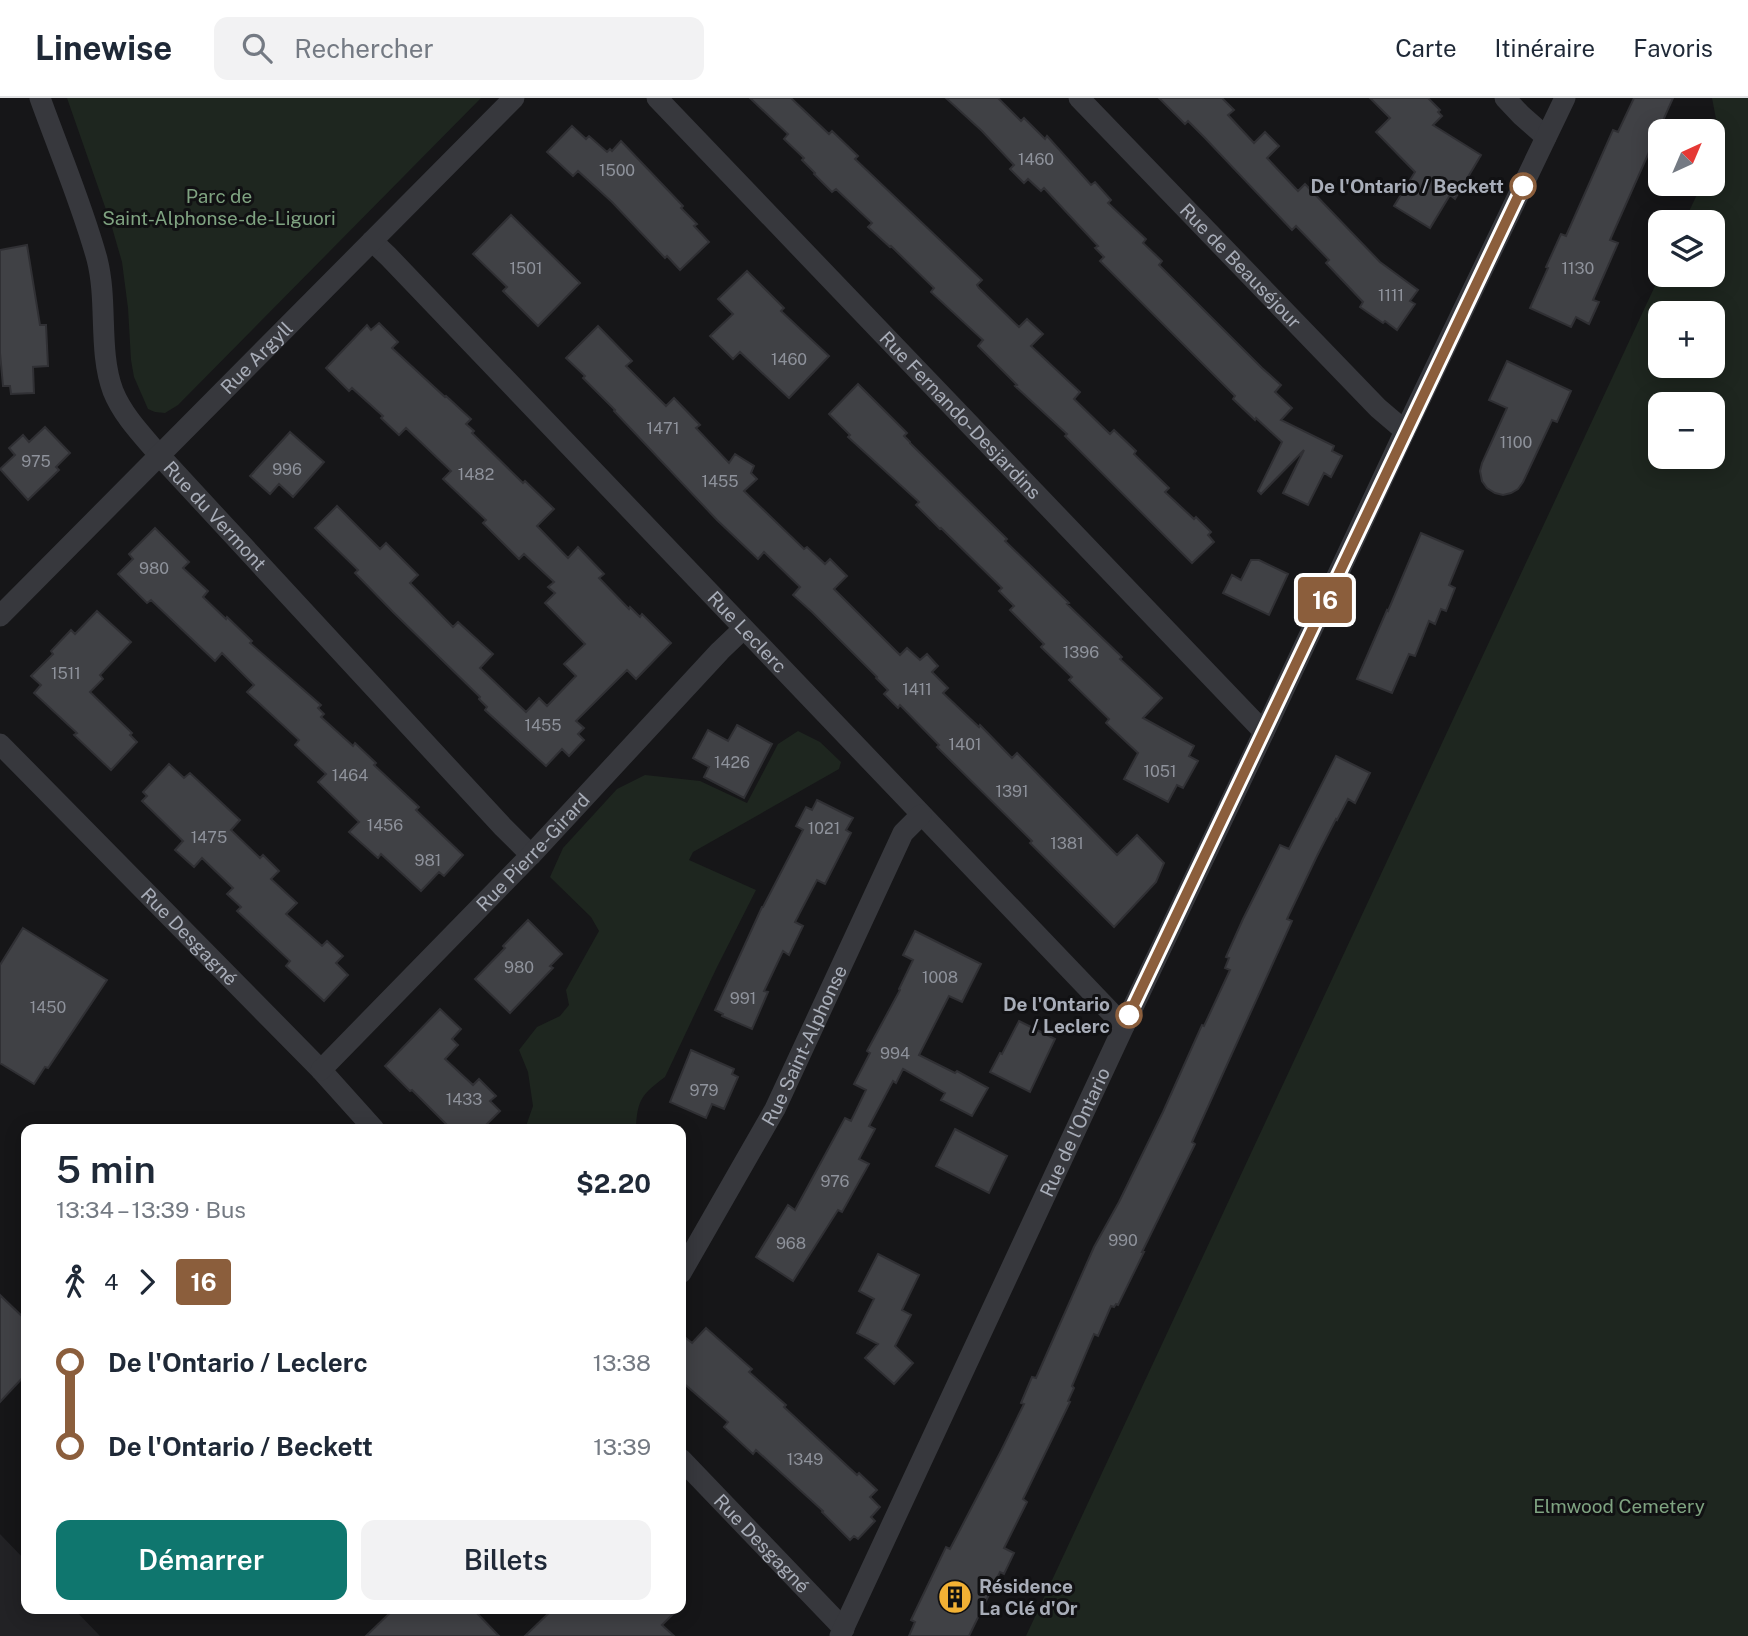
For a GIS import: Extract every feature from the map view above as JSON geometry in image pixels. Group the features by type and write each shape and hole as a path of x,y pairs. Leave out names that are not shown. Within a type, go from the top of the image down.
{"street":[{"name":"Rue du Vermont","path":"40,98 91,238 102,285 108,370 113,391 124,412 160,456 531,855"},
{"name":"Rue Argyll","path":"0,616 514,98"},
{"name":"Rue Fernando-Desjardins","path":"657,98 1264,732"},
{"name":"Rue de Beauséjour","path":"1079,98 1378,408 1405,431"},
{"path":"1505,98 1546,137"},
{"name":"Rue de l'Ontario","path":"842,1633 1124,1026 1565,98"},
{"name":"Rue Leclerc","path":"372,241 1124,1026"},
{"name":"Rue Pierre-Girard","path":"321,1070 531,855 720,650 743,629"},
{"name":"Rue Desgagné","path":"0,744 321,1070 370,1124"},
{"name":"Rue Saint-Alphonse","path":"686,1264 775,1109 903,833 921,815"},
{"name":"Rue Desgagné","path":"686,1464 842,1633"}],"shaded area":[{"path":"0,1534 21,1556 21,1614 79,1614 100,1636 0,1636"}],"green space":[{"name":"Parc de Saint-Alphonse-de-Liguori","path":"67,98 481,98 178,405 165,413 148,409 134,377 122,262"},
{"name":"Elmwood Cemetery","path":"1712,98 1748,98 1748,1636 1026,1636 1654,287 1725,287 1725,210 1690,210 1696,196 1726,196 1726,119 1716,119"},
{"path":"798,731 820,742 841,762 839,769 693,852 689,860 756,890 665,1077 642,1098 637,1124 527,1124 533,1106 528,1072 519,1050 537,1027 560,1016 569,1005 566,990 599,931 591,917 550,877 563,848 617,789 645,775 700,781 747,803 778,744"}],"building":[{"path":"750,98 791,98 829,134 832,131 858,156 855,159 982,280 977,285 979,288 1019,327 1027,319 1043,334 1031,346 1080,392 1074,399 1110,434 1114,430 1136,451 1134,454 1169,488 1165,492 1211,532 1208,535 1214,542 1192,563 1065,436 1067,434 1015,386 1017,385 978,346 983,340 931,292 934,288 868,227 872,223 836,189 832,192 814,174 802,160 804,158 784,139 788,134"},
{"path":"946,98 998,98 1021,121 1024,118 1045,139 1047,136 1091,185 1095,182 1111,200 1108,203 1146,239 1143,243 1162,261 1159,265 1281,385 1275,392 1292,408 1281,420 1334,446 1332,451 1342,456 1331,477 1324,473 1308,505 1283,493 1304,450 1261,494 1258,491 1282,442 1233,399 1235,396 1100,261 1104,257 1095,248 1098,246 1044,188 1041,191 1028,179 1024,183 1010,169 1014,165"},
{"path":"1159,98 1222,98 1234,110 1228,115 1254,143 1265,132 1279,146 1267,158 1298,191 1305,184 1380,262 1418,290 1410,301 1415,304 1397,330 1360,307 1363,302 1326,263 1329,260 1296,226 1292,230 1188,121 1185,124"},
{"path":"1370,98 1428,98 1440,110 1438,112 1442,116 1433,125 1481,155 1455,199 1450,195 1430,228 1394,206 1415,172 1376,132 1390,118"},
{"path":"1634,98 1673,98 1664,119 1648,119 1648,154 1610,240 1618,243 1593,300 1599,302 1589,324 1576,317 1571,327 1530,308 1561,234 1566,236 1613,130 1618,132"},
{"path":"572,126 586,139 589,136 607,152 610,149 612,151 621,141 697,224 694,226 709,242 680,270 578,171 573,176 547,152"},
{"path":"511,215 580,283 538,326 503,291 507,287 473,254"},
{"path":"27,245 40,325 46,325 48,366 33,367 34,393 11,394 10,386 3,386 0,353 0,250"},
{"path":"747,271 784,308 781,311 829,356 789,398 740,352 733,359 710,336 733,314 718,299"},
{"path":"379,323 398,342 392,348 471,419 466,424 474,431 472,433 554,509 537,526 568,558 578,547 604,574 599,578 629,609 630,607 640,617 642,614 671,643 636,679 627,670 576,721 584,728 578,734 584,740 569,756 562,749 546,766 485,710 487,707 480,697 393,612 355,573 358,570 315,528 337,506 380,549 386,543 418,575 410,583 453,627 458,622 493,654 480,668 526,712 539,698 547,706 576,676 564,664 585,644 545,603 555,593 548,587 554,582 524,554 519,559 483,523 486,520 443,479 451,471 406,428 399,435 381,418 383,416 352,388 349,391 326,368 367,325 371,330"},
{"path":"598,326 632,361 626,366 666,406 674,398 700,425 696,428 729,463 735,454 754,466 751,473 757,479 744,491 804,549 807,547 825,564 830,559 847,576 834,589 900,655 907,648 920,660 927,654 938,666 932,672 948,688 943,693 1012,758 1017,753 1117,855 1137,835 1164,863 1156,882 1114,927 937,747 939,745 900,705 898,708 884,694 888,690 877,677 793,595 800,587 764,552 758,559 717,520 583,378 585,376 566,358"},
{"path":"1507,361 1571,391 1557,422 1552,420 1523,482 1518,489 1503,495 1487,488 1480,471 1507,408 1489,400"},
{"path":"858,384 907,433 904,436 910,443 1122,657 1120,659 1162,698 1143,718 1194,746 1189,756 1198,761 1183,788 1177,785 1168,802 1124,779 1138,753 1106,723 1109,719 1069,680 1072,677 1041,647 1044,644 1010,610 1014,606 999,591 1002,588 916,505 919,502 848,437 850,435 829,414"},
{"path":"45,427 70,453 56,467 59,470 28,500 0,469 15,455 9,448 23,435 29,442"},
{"path":"290,432 324,462 293,497 279,484 270,494 250,476"},
{"path":"155,528 189,562 183,568 208,591 203,597 252,641 250,643 321,705 318,708 324,714 321,717 376,763 374,765 419,807 416,810 463,855 444,876 439,872 421,891 381,854 378,858 349,832 359,822 318,782 326,774 295,745 299,740 247,692 254,685 222,653 215,661 151,600 147,603 118,574 133,559 129,554"},
{"path":"1421,533 1463,551 1449,585 1455,588 1446,611 1441,609 1435,624 1429,621 1415,656 1409,654 1392,693 1357,679"},
{"path":"1251,560 1259,560 1288,574 1269,615 1223,593 1232,575 1241,580"},
{"path":"97,611 131,642 100,675 103,679 90,692 132,733 130,735 137,742 111,770 74,735 77,733 34,693 41,685 31,676 53,654 51,651 71,630 75,634"},
{"path":"737,725 772,744 744,798 704,777 709,767 693,758 708,730 728,741"},
{"path":"1336,756 1370,773 1355,803 1348,799 1317,856 1287,919 1292,921 1192,1142 1195,1144 1118,1305 1111,1306 1098,1336 1094,1334 1072,1386 1074,1388 1068,1401 1070,1402 1023,1499 1027,1502 1004,1548 1014,1553 1004,1574 1000,1572 969,1636 909,1636 915,1622 911,1620 946,1547 950,1549 1001,1451 1024,1404 1021,1403 1032,1377 1036,1378 1094,1247 1119,1202 1202,1025 1204,1026 1230,970 1225,968 1229,958 1226,957 1243,919 1280,845 1289,849"},
{"path":"169,764 184,778 190,773 240,820 231,830 260,858 263,855 279,871 271,879 297,903 286,914 322,946 327,941 343,956 336,963 348,975 324,1001 286,966 290,961 237,911 241,907 227,894 233,888 202,858 194,867 175,850 183,841 142,801 147,796 143,792"},
{"path":"817,800 853,818 846,830 851,833 825,884 817,880 795,922 803,926 789,955 783,951 764,991 768,992 752,1029 722,1016 723,1014 715,1010 762,907 803,830 796,826 806,807 812,810"},
{"path":"528,920 562,954 550,966 553,968 510,1013 475,979"},
{"path":"23,928 107,980 48,1068 45,1067 34,1084 0,1063 0,965"},
{"path":"915,931 981,964 962,1002 949,996 919,1055 988,1088 972,1116 941,1100 945,1093 903,1069 896,1083 893,1081 869,1126 875,1129 859,1159 869,1164 842,1212 838,1210 793,1281 756,1257 788,1205 795,1210 845,1118 851,1121 866,1090 854,1084 870,1053 867,1051 913,960 903,955"},
{"path":"440,1009 461,1029 452,1039 458,1045 445,1059 473,1085 479,1079 496,1096 490,1101 500,1111 487,1124 446,1124 385,1066"},
{"path":"1019,1021 1055,1039 1030,1092 990,1072"},
{"path":"691,1050 734,1069 732,1074 738,1077 724,1109 712,1104 706,1118 670,1102"},
{"path":"955,1129 1007,1156 989,1193 936,1166"},
{"path":"878,1254 919,1275 902,1310 911,1315 895,1346 913,1363 894,1384 865,1358 878,1344 857,1333 874,1299 859,1291"},
{"path":"0,1295 21,1315 21,1379 0,1402"},
{"path":"706,1328 752,1369 749,1372 786,1405 784,1407 857,1475 859,1473 877,1490 870,1497 880,1507 871,1517 875,1521 858,1539 854,1536 850,1540 823,1511 756,1450 753,1454 724,1427 728,1422 686,1385 686,1338 692,1343"},
{"path":"389,1614 478,1614 499,1636 366,1636"},
{"path":"548,1614 673,1614 662,1625 674,1636 525,1636"}],"bus line":[{"name":"16","path":"1129,1015 1523,186"}],"place":[{"name":"De l'Ontario / Beckett","path":"1523,186"},
{"name":"De l'Ontario / Leclerc","path":"1129,1015"},
{"name":"Résidence La Clé d'Or","path":"955,1597"}]}
